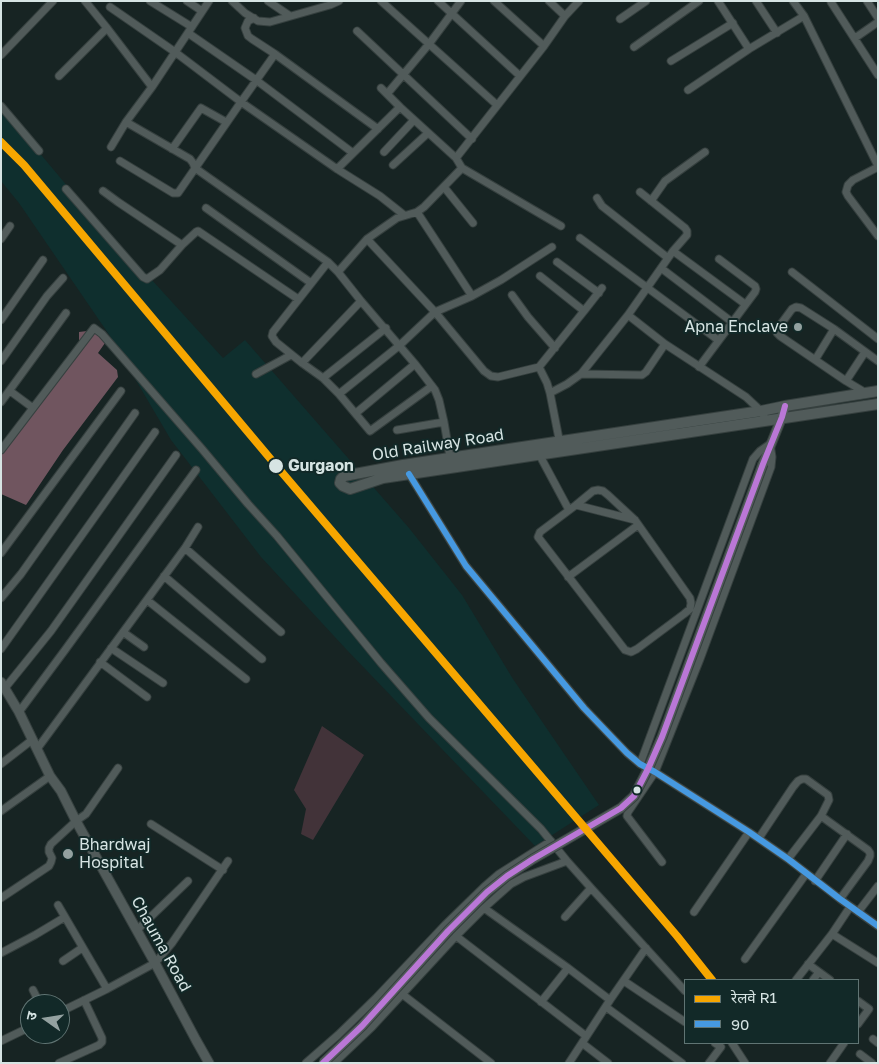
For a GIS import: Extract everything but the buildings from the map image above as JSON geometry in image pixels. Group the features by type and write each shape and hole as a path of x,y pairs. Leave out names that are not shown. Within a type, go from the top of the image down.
{"main road":[{"name":"Old Railway Road","path":"560,446 538,454 384,478 350,489 340,483 344,476 450,458 560,446 764,415 785,406 878,391"},
{"name":"Old Railway Road","path":"764,415 782,417 878,404"}],"street":[{"path":"1,55 53,1"},
{"path":"85,1 152,87"},
{"path":"150,1 353,153"},
{"path":"187,1 202,11"},
{"path":"111,147 209,1"},
{"path":"232,1 245,13 258,21 270,22 327,3 339,1"},
{"path":"268,1 290,16"},
{"path":"381,1 497,105"},
{"path":"438,1 520,76"},
{"path":"387,94 429,44 461,1"},
{"path":"494,1 544,46"},
{"path":"548,1 565,16"},
{"path":"456,158 472,140 565,16 579,1"},
{"path":"620,19 646,1"},
{"path":"634,47 699,1"},
{"path":"718,1 749,49"},
{"path":"756,1 777,32"},
{"path":"793,1 804,16 878,166 853,180 848,185 846,192 878,236"},
{"path":"856,38 878,20 867,1"},
{"path":"831,2 856,38 878,75"},
{"path":"110,7 175,52 241,102 337,169 376,193 404,215"},
{"path":"688,90 749,49 804,16"},
{"path":"254,18 246,24 245,28 248,36 378,129"},
{"path":"671,61 733,23"},
{"path":"59,76 107,28"},
{"path":"357,31 472,140"},
{"path":"120,160 175,194 180,192 226,122 275,54"},
{"path":"381,88 456,158 462,168 561,226"},
{"path":"1,106 39,151"},
{"path":"337,169 400,107"},
{"path":"172,149 201,108 226,122"},
{"path":"384,152 414,120"},
{"path":"126,122 190,159 195,168 328,262 338,272 432,386 439,400 450,458"},
{"path":"393,165 428,133"},
{"path":"651,201 665,181 704,152"},
{"path":"338,272 367,239 397,218 417,212 424,207 462,168"},
{"path":"444,187 473,223"},
{"path":"66,189 143,277 147,279 160,270 196,232 200,232 298,300"},
{"path":"103,191 182,245"},
{"path":"550,393 581,374 628,315 673,251 687,235 685,228 640,192"},
{"path":"597,198 602,206 668,258"},
{"path":"206,208 311,283"},
{"path":"417,212 472,296"},
{"path":"1,239 10,226"},
{"path":"580,238 718,340"},
{"path":"367,239 435,312 484,371 491,376 539,367 601,290 557,262"},
{"path":"339,394 400,345 435,312 472,296 501,280 552,247"},
{"path":"673,251 745,304"},
{"path":"699,366 756,289 755,286 719,259"},
{"path":"1,320 43,260"},
{"path":"328,262 273,332 272,336 276,342 323,378 370,431 432,386"},
{"path":"661,268 732,322"},
{"path":"792,272 878,339"},
{"path":"540,276 584,311"},
{"path":"1,361 47,296 63,278"},
{"path":"512,295 555,348"},
{"path":"302,363 361,300"},
{"path":"866,392 846,381 780,336 777,333 778,328 792,309 796,307 801,308 878,361"},
{"path":"1,402 66,314"},
{"path":"628,315 665,344 736,390 764,415"},
{"path":"1,450 94,328 102,334 277,536 381,663 429,718 542,829 567,861 684,990"},
{"path":"323,378 386,328"},
{"path":"815,360 834,329"},
{"path":"581,374 642,375 665,344"},
{"path":"846,381 865,352"},
{"path":"256,374 292,355"},
{"path":"356,413 415,364"},
{"path":"539,367 550,393 560,446"},
{"path":"10,391 32,408"},
{"path":"1,553 121,391"},
{"path":"323,1063 362,1026 448,931 487,892 533,859 621,808 634,796 662,737 785,406"},
{"path":"1,598 21,574 135,413"},
{"path":"397,430 444,422"},
{"path":"1,649 155,432"},
{"path":"640,764 753,459 770,444"},
{"path":"662,862 627,816 628,812 655,772 700,659 771,467 770,444"},
{"path":"538,454 569,510"},
{"path":"3,685 56,624 176,455"},
{"path":"19,712 196,470"},
{"path":"409,474 466,566 584,708 627,753 640,764 759,838 878,926"},
{"path":"594,491 603,491 637,523 690,598 690,609 637,649 631,652 625,650 538,537 540,532 569,510 594,491"},
{"path":"576,505 637,523"},
{"path":"568,577 637,523"},
{"path":"37,749 186,548 198,527"},
{"path":"186,548 281,632"},
{"path":"164,576 262,659"},
{"path":"147,600 246,679"},
{"path":"123,632 144,647"},
{"path":"111,648 163,682"},
{"path":"100,662 147,697"},
{"name":"Chauma Road","path":"3,685 19,712 50,776 61,791 209,1063"},
{"path":"1,764 32,740"},
{"path":"1,898 49,866 52,858 49,852 51,844 86,814 118,768"},
{"path":"1,811 50,776"},
{"path":"759,838 793,786 798,780 806,779 828,796 829,800 821,816 788,859"},
{"path":"821,816 870,853 870,856 840,899"},
{"path":"151,824 223,870"},
{"path":"694,912 749,832"},
{"path":"815,880 847,834"},
{"path":"306,1063 376,998 484,887 499,874 551,841"},
{"path":"70,1007 155,963 172,943 228,861"},
{"path":"334,1063 372,1027 456,936 511,884 524,877 567,861"},
{"path":"745,959 806,874"},
{"path":"137,930 188,881"},
{"path":"858,912 878,886"},
{"path":"565,917 591,888"},
{"path":"58,905 107,989"},
{"path":"797,979 832,934 850,907"},
{"path":"484,908 610,1000"},
{"path":"1,953 65,917"},
{"path":"832,934 878,963"},
{"path":"456,936 541,1002 584,1039 608,1063"},
{"path":"63,961 82,948"},
{"path":"569,1063 646,948"},
{"path":"419,953 434,961"},
{"path":"808,964 829,979"},
{"path":"541,1002 568,968"},
{"path":"813,979 819,972"},
{"path":"624,980 684,1021"},
{"path":"33,990 35,994"},
{"path":"402,994 491,1063"},
{"path":"59,1063 102,1042 102,1038 84,1000"},
{"path":"859,1002 869,1009 859,1023"},
{"path":"606,1007 679,1062"},
{"path":"1,1041 20,1032"},
{"path":"709,1063 720,1044"},
{"path":"733,1044 745,1063"},
{"path":"830,1063 843,1044"},
{"path":"860,1054 872,1063"}],"shaded area":[{"path":"1,107 79,200 223,358 245,340 409,528 462,595 513,679 599,805 535,846 346,649 261,557 171,440 110,336 19,203 1,181"},
{"path":"95,330 105,343 98,353 117,370 118,377 63,450 26,505 1,494 1,450 79,343 79,332"},
{"path":"322,726 364,755 313,840 301,834 306,809 294,790"}],"rail line":[{"name":"R1","path":"1,142 24,165 279,469 677,936 711,979"}],"transit line":[{"path":"323,1063 362,1026 448,931 487,892 533,859 621,808 634,796 662,737 785,406"},
{"name":"90","path":"409,474 466,566 584,708 627,753 640,764 749,832 878,926"}],"place":[{"name":"Apna Enclave","path":"798,327"},
{"name":"Gurgaon","path":"276,466"},
{"name":"Bhardwaj Hospital","path":"68,854"}]}
